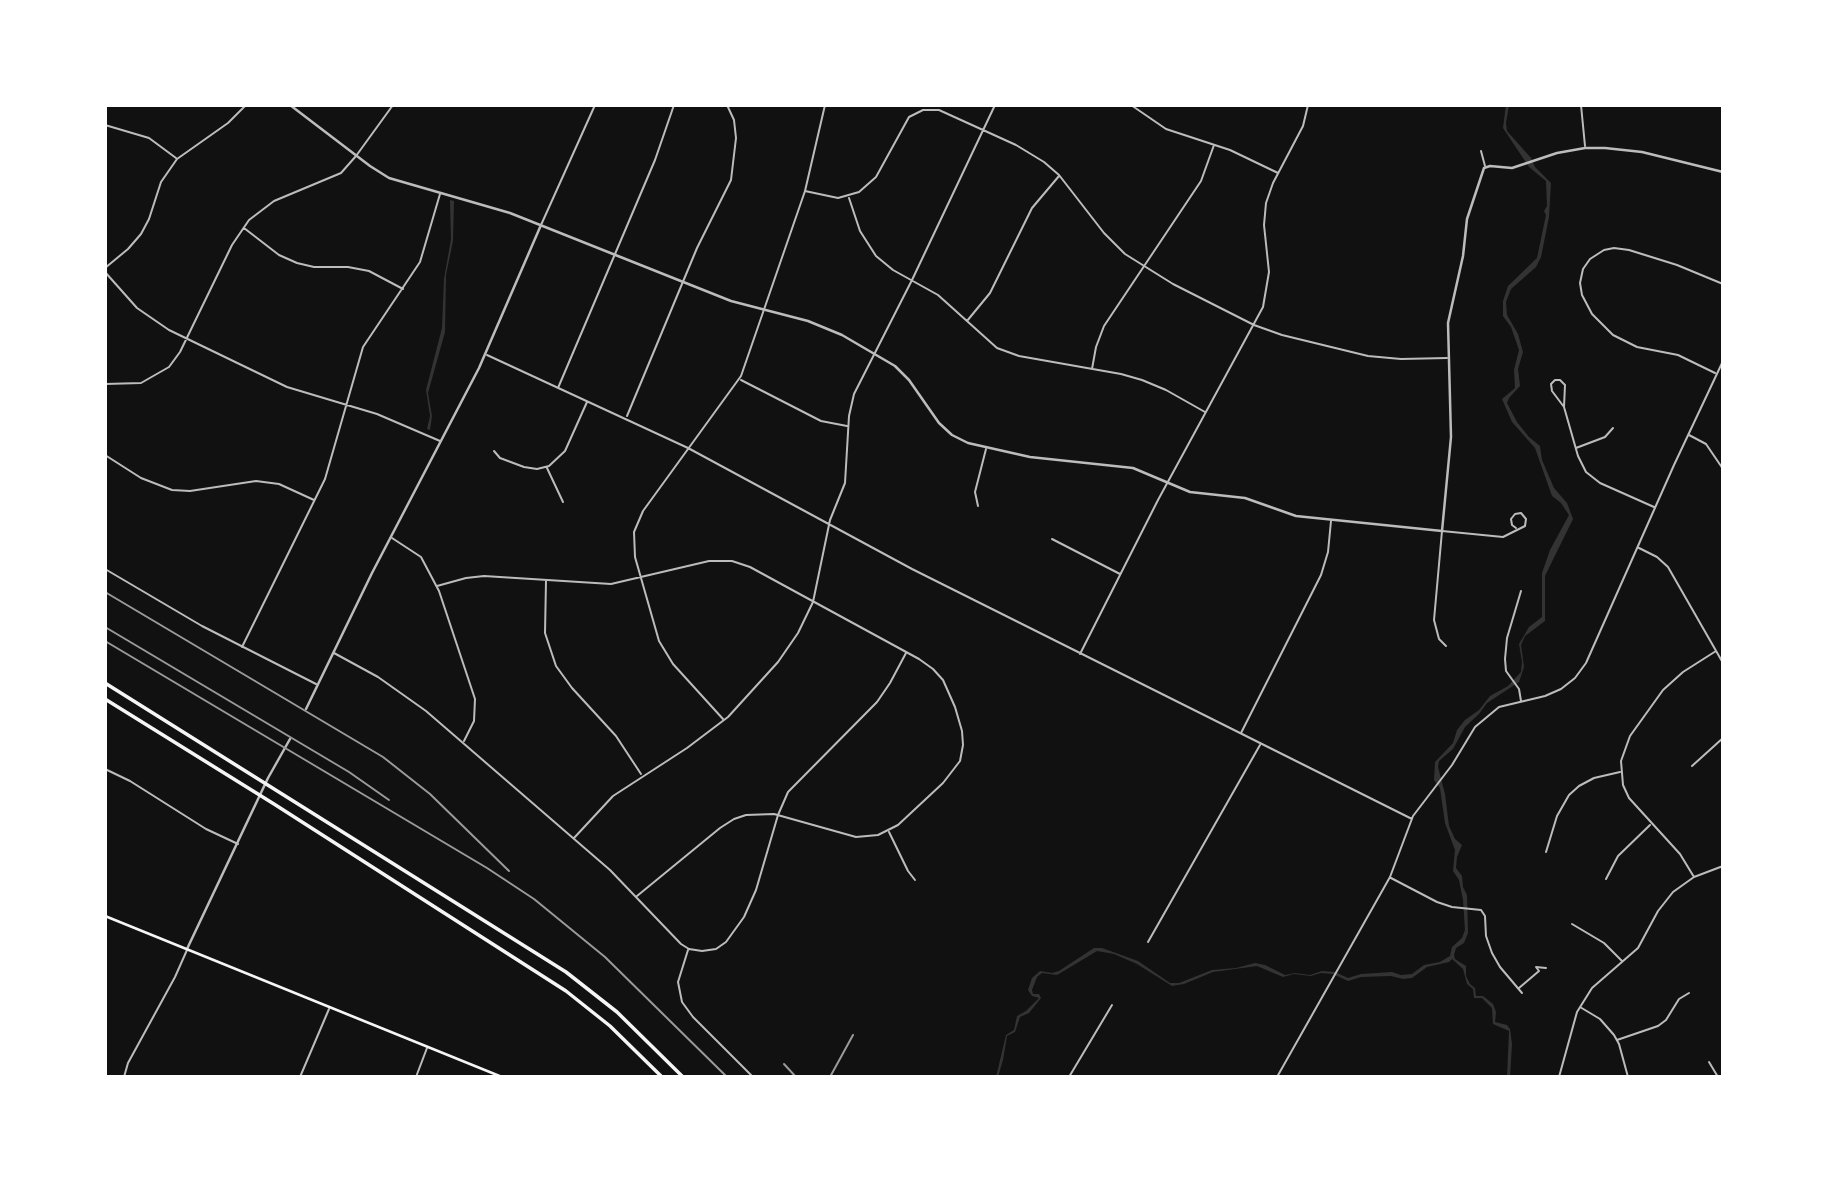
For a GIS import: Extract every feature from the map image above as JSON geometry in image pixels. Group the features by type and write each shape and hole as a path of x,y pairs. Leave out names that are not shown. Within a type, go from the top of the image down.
{"highway":[{"path":"105,683 578,980 617,1012 683,1077"},
{"path":"105,699 566,991 610,1026 662,1077"}],"main road":[{"path":"105,916 502,1077"}],"street":[{"path":"105,268 131,247 144,231 161,182 177,159 233,119 246,105"},
{"path":"290,105 389,178 510,213 731,301 813,323 874,352 902,372 945,429 961,439 986,448 1046,460 1128,467 1148,472 1193,493 1242,497 1284,513 1500,537 1526,524 1526,518 1521,513 1514,514 1511,519 1516,528"},
{"path":"105,384 134,384 153,378 174,361 243,228 265,207 339,174 356,156 393,105"},
{"path":"306,709 486,354 595,105"},
{"path":"558,388 654,160 674,105"},
{"path":"626,418 683,282 726,194 733,173 736,133 727,105"},
{"path":"724,721 664,652 656,634 633,545 636,524 646,506 740,379 804,191 825,105"},
{"path":"574,838 603,805 724,721 787,650 813,602 829,525 846,478 852,398 912,280 995,105"},
{"path":"1131,105 1166,129 1236,153 1278,173"},
{"path":"1080,654 1167,482 1263,307 1269,268 1265,214 1269,193 1303,126 1308,105"},
{"path":"1581,105 1585,148"},
{"path":"804,191 833,197 849,197 862,191 873,181 904,124 917,112 930,108 939,110 1034,155 1059,175 1104,233 1125,254 1144,267 1254,325 1282,335 1368,356 1448,358"},
{"path":"105,125 149,138 177,159"},
{"path":"1091,369 1103,328 1201,181 1214,145"},
{"path":"1485,167 1508,169 1557,153 1585,148 1630,149 1723,172"},
{"path":"1446,646 1439,639 1434,620 1451,437 1448,323 1463,256 1466,219 1485,167 1481,151"},
{"path":"967,321 990,293 1032,208 1059,175"},
{"path":"242,647 331,462 365,344 419,265 440,193"},
{"path":"849,197 858,227 870,250 885,264 933,290 989,343 1004,352 1129,376 1154,384 1205,412"},
{"path":"243,228 293,262 311,267 369,271 403,289"},
{"path":"1717,374 1683,357 1637,347 1613,335 1588,309 1581,295 1580,283 1583,269 1590,259 1604,250 1618,248 1682,266 1723,284"},
{"path":"105,272 143,312 187,339 287,387 393,420 441,441"},
{"path":"486,354 688,448 829,525 1080,654 1412,819"},
{"path":"1277,1077 1390,877 1412,819 1472,731 1484,718 1499,708 1556,692 1580,672 1591,655 1655,507 1723,361"},
{"path":"740,379 824,422 848,426"},
{"path":"1564,407 1552,391 1551,384 1555,380 1560,380 1565,385 1564,407 1575,448 1580,463 1592,479 1655,507"},
{"path":"494,451 500,458 524,467 547,467 565,451 587,401"},
{"path":"1575,448 1606,436 1613,428"},
{"path":"1688,435 1706,444 1723,468"},
{"path":"978,506 975,492 986,448"},
{"path":"105,455 141,478 172,490 195,490 256,481 285,486 315,500"},
{"path":"547,467 563,502"},
{"path":"1241,734 1321,575 1327,557 1331,520"},
{"path":"391,537 421,557 437,586 475,701 474,724 463,742"},
{"path":"1052,539 1121,575"},
{"path":"1639,548 1657,557 1668,567 1723,663"},
{"path":"437,586 480,576 604,584 641,579 709,561 728,560 745,565 906,652 930,666 943,680 962,731 963,745 959,762 947,780 905,820 889,831 875,836 856,837 778,815 755,813 734,819 637,895"},
{"path":"105,569 188,619 318,685"},
{"path":"546,580 545,633 556,666 575,692 616,736 642,776"},
{"path":"1521,590 1505,651 1506,669 1521,701"},
{"path":"333,653 387,682 463,742 637,895 674,937 689,949 702,951 717,948 737,930 754,896 784,798 793,785 879,699 906,652"},
{"path":"1694,877 1680,854 1626,793 1621,772 1625,747 1654,700 1683,672 1716,652"},
{"path":"1692,766 1723,738"},
{"path":"124,1077 128,1062 175,977 268,778 290,739"},
{"path":"1148,942 1260,744"},
{"path":"105,769 206,829 238,844"},
{"path":"1546,852 1558,811 1569,795 1594,778 1621,772"},
{"path":"1606,879 1620,853 1651,824"},
{"path":"889,831 915,880"},
{"path":"1559,1077 1580,1007 1594,986 1640,946 1667,898 1694,877 1723,866"},
{"path":"1390,877 1437,902 1480,909 1484,914 1486,936 1492,953 1522,993"},
{"path":"1572,924 1604,943 1623,961"},
{"path":"689,949 678,982 682,1002 693,1017 752,1077"},
{"path":"1518,988 1539,971 1536,967 1546,968"},
{"path":"1617,1040 1657,1027 1666,1020 1679,999 1689,993"},
{"path":"1069,1077 1112,1005"},
{"path":"1580,1007 1604,1023 1617,1040 1628,1077"},
{"path":"300,1077 330,1008"},
{"path":"416,1077 428,1047"},
{"path":"1709,1062 1718,1077"}],"shaded area":[{"path":"1506,105 1509,105 1507,131 1551,183 1549,217 1541,257 1536,267 1511,289 1506,302 1507,315 1518,334 1523,352 1518,369 1520,386 1507,403 1517,422 1540,446 1542,460 1554,488 1567,503 1573,519 1545,576 1545,621 1525,636 1521,645 1524,667 1519,682 1487,703 1465,727 1453,749 1439,761 1438,767 1449,826 1455,839 1462,845 1456,868 1462,876 1467,895 1468,933 1454,955 1455,959 1466,966 1466,976 1475,988 1476,996 1483,996 1493,1004 1495,1022 1507,1025 1510,1029 1510,1077 1507,1077 1509,1031 1493,1024 1492,1008 1482,998 1474,998 1473,989 1467,984 1463,969 1452,959 1427,967 1412,978 1403,979 1391,976 1361,977 1348,981 1333,974 1321,973 1311,976 1294,974 1283,977 1257,966 1213,972 1172,986 1137,964 1114,954 1097,951 1057,975 1042,973 1037,977 1032,990 1033,994 1039,994 1041,998 1029,1013 1020,1017 1015,1032 1007,1036 1003,1060 996,1077 1006,1035 1014,1030 1017,1016 1039,998 1032,996 1028,990 1032,978 1040,971 1059,971 1094,948 1102,948 1138,961 1170,983 1179,983 1212,970 1255,963 1285,975 1295,973 1310,975 1322,971 1335,972 1348,978 1361,974 1392,972 1412,974 1424,965 1440,962 1450,956 1452,947 1462,938 1465,930 1463,900 1459,880 1453,871 1455,850 1445,823 1440,788 1434,780 1435,762 1453,743 1457,730 1465,720 1479,710 1490,696 1508,686 1521,672 1519,644 1529,627 1542,617 1542,573 1550,550 1569,515 1552,496 1535,448 1512,422 1502,399 1515,388 1514,370 1519,350 1511,327 1503,316 1503,301 1508,286 1537,258 1547,206 1546,181 1529,167 1503,128"},
{"path":"450,200 454,201 453,241 446,275 445,332 428,393 432,416 430,430 427,429 430,416 426,390 442,328 444,279 451,239"}],"railway":[{"path":"105,592 383,757 430,794 509,871"},
{"path":"105,627 349,772 389,800"},
{"path":"105,641 487,868 534,899 605,957 727,1077"},
{"path":"830,1077 853,1035"},
{"path":"784,1064 796,1077"}]}
